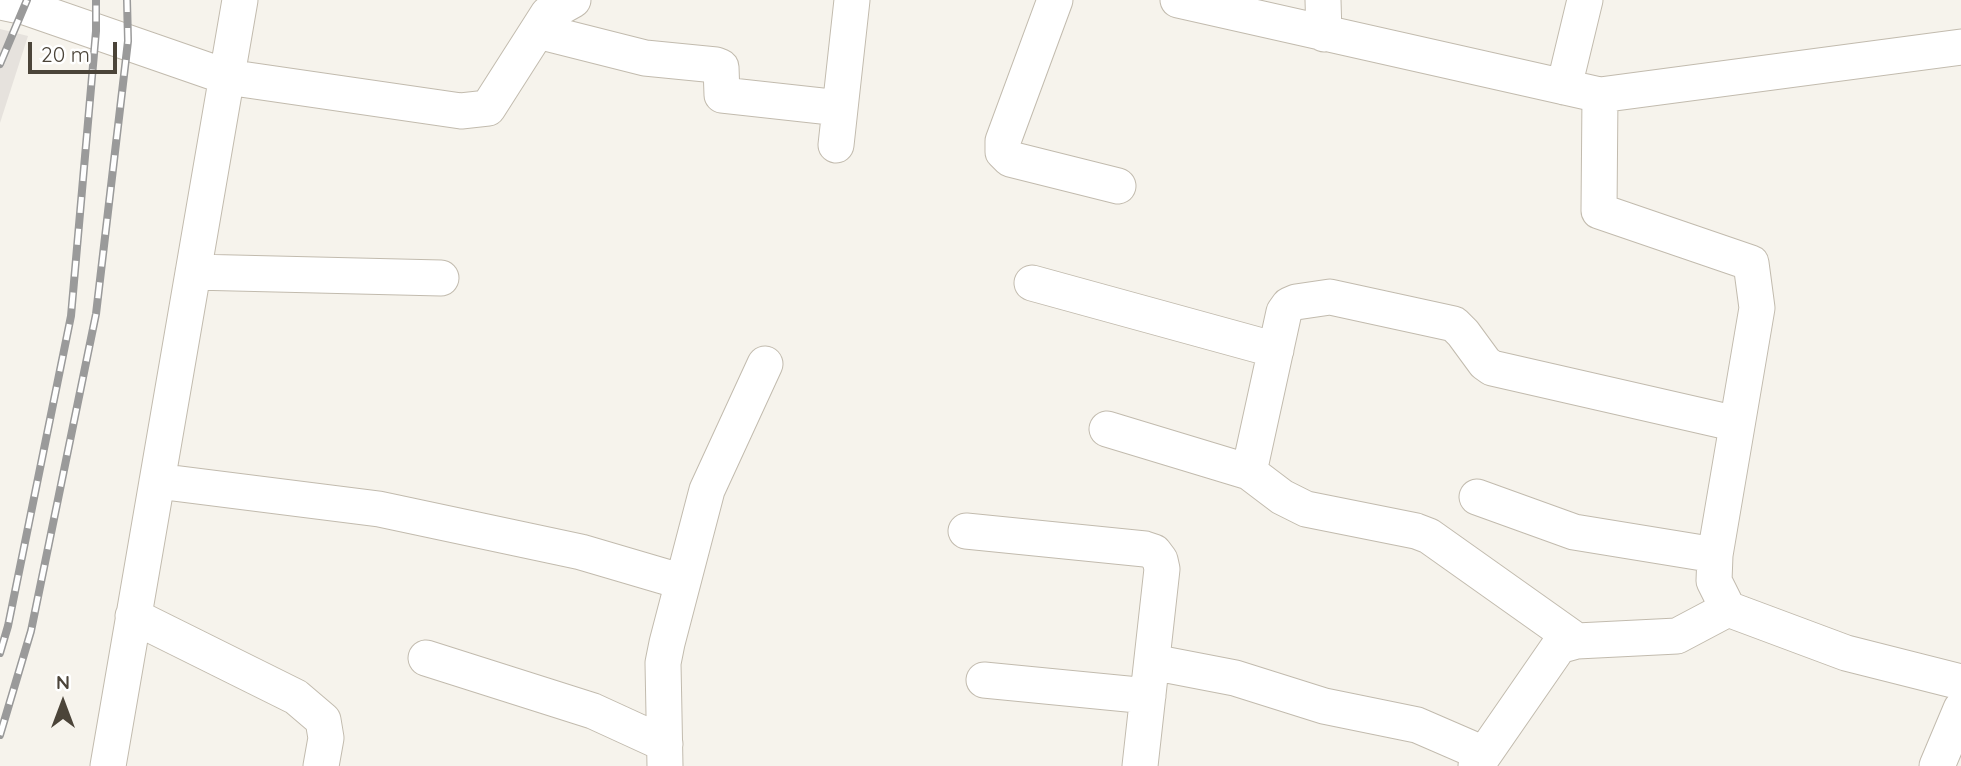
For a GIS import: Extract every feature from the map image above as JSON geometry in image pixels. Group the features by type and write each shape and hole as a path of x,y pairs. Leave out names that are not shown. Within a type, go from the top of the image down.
{"street":[{"path":"108,766 240,0"},
{"path":"0,2 25,7 227,77 461,111 488,108 548,14 573,0"},
{"path":"836,145 852,0"},
{"path":"1055,0 1003,141 1003,152 1010,159 1118,186"},
{"path":"1178,0 1324,17 1564,87 1600,94 1961,47"},
{"path":"1564,87 1585,0"},
{"path":"538,31 645,58 716,65 720,67 722,95 840,108"},
{"path":"1600,94 1599,211 1751,263 1757,308 1715,555 1714,580 1728,609 1846,653 1961,682"},
{"path":"192,272 441,278"},
{"path":"1032,283 1276,350"},
{"path":"1249,472 1284,312 1289,305 1296,302 1330,297 1454,324 1492,368 1737,424"},
{"path":"665,755 663,663 683,582 707,490 765,364"},
{"path":"1107,429 1249,472 1282,497 1306,509 1429,536 1577,641"},
{"path":"157,481 379,509 568,548 683,582"},
{"path":"1477,498 1574,532 1715,555"},
{"path":"966,531 1145,549 1154,552 1160,560 1162,569 1140,766"},
{"path":"984,680 1235,678 1324,706 1417,725 1480,760 1559,646 1577,641 1678,636 1728,609"},
{"path":"133,616 296,697 323,720 326,738 321,766"},
{"path":"426,658 593,711 665,755"},
{"path":"1937,766 1961,709"}],"shaded area":[{"path":"0,29 28,36 0,123"}],"railway":[{"path":"0,64 27,0"},
{"path":"0,653 8,626 71,316 96,31 96,0"},
{"path":"0,735 31,631 96,314 128,41 127,0"}]}
